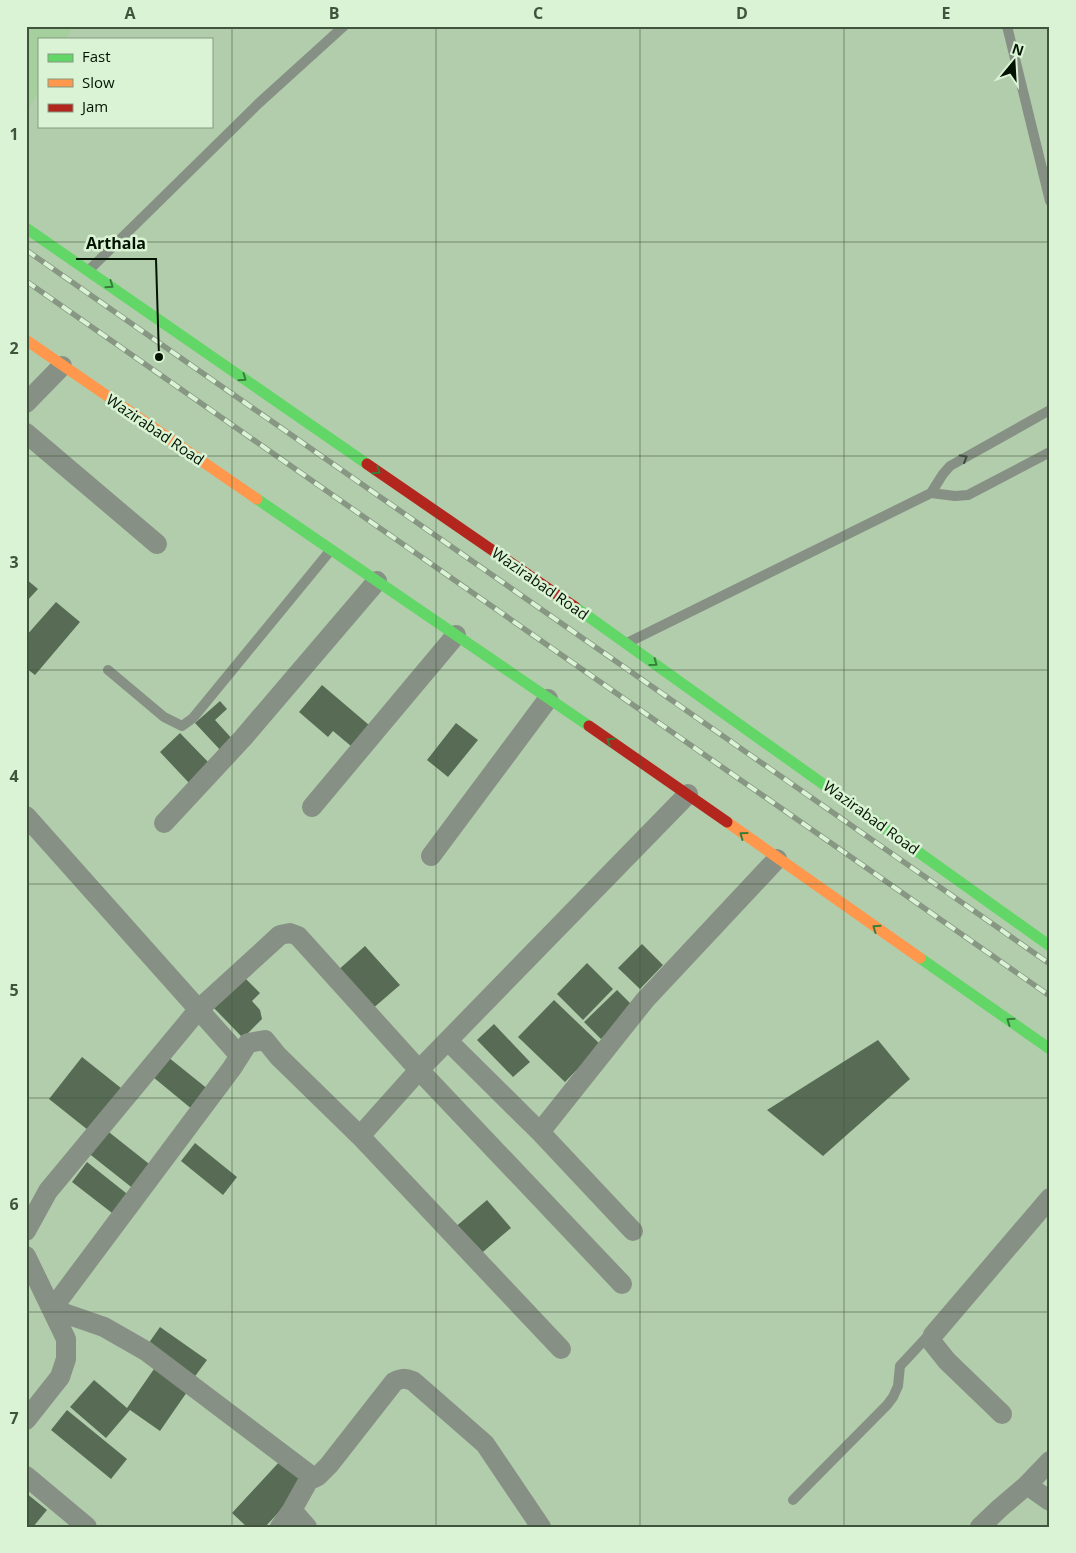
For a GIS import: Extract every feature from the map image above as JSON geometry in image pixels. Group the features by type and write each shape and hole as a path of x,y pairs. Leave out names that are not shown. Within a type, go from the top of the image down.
{"highway":[{"name":"Wazirabad Road","path":"26,228 626,644 1050,946"},
{"name":"Wazirabad Road","path":"26,340 688,794 777,859 1050,1049"}],"street":[{"path":"26,403 62,366"},
{"path":"26,433 156,544"},
{"path":"164,822 243,738 377,582"},
{"path":"312,807 456,635"},
{"path":"431,856 548,699"},
{"path":"360,1136 419,1070 688,794"},
{"path":"26,816 240,1056"},
{"path":"540,1132 645,1000 777,859"},
{"path":"26,1231 48,1191 198,1010 280,935 290,933 298,936 419,1070 622,1284"},
{"path":"52,1310 248,1043 265,1040 278,1056 360,1136 561,1349"},
{"path":"448,1040 540,1132 633,1231"},
{"path":"1002,1414 947,1361 932,1341 933,1335 1050,1198"},
{"path":"26,1256 66,1339 66,1359 60,1377 26,1420"},
{"path":"52,1310 104,1327 146,1351 311,1476 316,1477 329,1465 394,1382 400,1378 413,1381 485,1444 541,1527"},
{"path":"980,1527 1050,1461"},
{"path":"26,1476 87,1527"},
{"path":"280,1527 311,1476"},
{"path":"1026,1485 1050,1502"},
{"path":"292,1510 307,1527"}],"lane":[{"path":"88,270 259,103 344,26"},
{"path":"1007,26 1050,201"},
{"path":"626,644 932,492 950,466 1050,410"},
{"path":"932,492 955,496 968,494 1050,452"},
{"path":"108,670 164,717 182,726 193,718 330,550"},
{"path":"793,1500 887,1405 898,1386 900,1366 927,1337 933,1335"}],"shaded area":[{"path":"26,26 73,26 67,38 38,38 38,92 26,114"}],"building":[{"path":"26,579 38,589 26,602"},
{"path":"56,602 80,622 35,675 26,668 26,636"},
{"path":"322,685 369,725 351,746 333,731 328,737 299,712"},
{"path":"220,701 227,709 215,720 235,742 223,753 195,723"},
{"path":"456,723 478,740 448,777 427,760"},
{"path":"180,733 210,764 190,784 160,752"},
{"path":"642,944 663,965 640,989 618,968"},
{"path":"365,946 400,985 371,1010 336,972"},
{"path":"587,963 613,989 583,1020 557,994"},
{"path":"243,976 260,993 252,1001 260,1010 262,1019 243,1038 212,1006"},
{"path":"617,990 634,1007 601,1039 584,1022"},
{"path":"554,1000 601,1045 565,1082 518,1037"},
{"path":"494,1024 530,1062 513,1077 477,1040"},
{"path":"878,1040 910,1079 823,1156 767,1110"},
{"path":"82,1057 126,1092 93,1134 49,1099"},
{"path":"168,1057 209,1090 193,1110 153,1077"},
{"path":"105,1129 153,1167 135,1190 87,1152"},
{"path":"195,1143 237,1177 223,1195 181,1161"},
{"path":"87,1162 131,1197 116,1216 72,1182"},
{"path":"487,1200 511,1228 477,1257 453,1229"},
{"path":"160,1327 207,1360 193,1379 146,1347"},
{"path":"154,1369 187,1392 160,1431 130,1410 106,1438 70,1407 94,1380 127,1408"},
{"path":"67,1410 127,1459 111,1479 51,1430"},
{"path":"281,1460 306,1483 265,1527 247,1527 232,1513"},
{"path":"26,1493 47,1510 33,1527 26,1527"}],"railway":[{"path":"26,250 1050,964"},
{"path":"26,281 1050,996"}],"traffic: fast":[{"path":"26,228 367,464"},
{"path":"257,499 589,726"},
{"path":"575,607 1050,946"},
{"path":"920,958 1050,1049"}],"traffic: slow":[{"path":"26,340 257,499"},
{"path":"727,822 920,958"}],"traffic: jam":[{"path":"367,464 575,607"},
{"path":"589,726 727,822"}],"place":[{"name":"Arthala","path":"159,357"}]}
